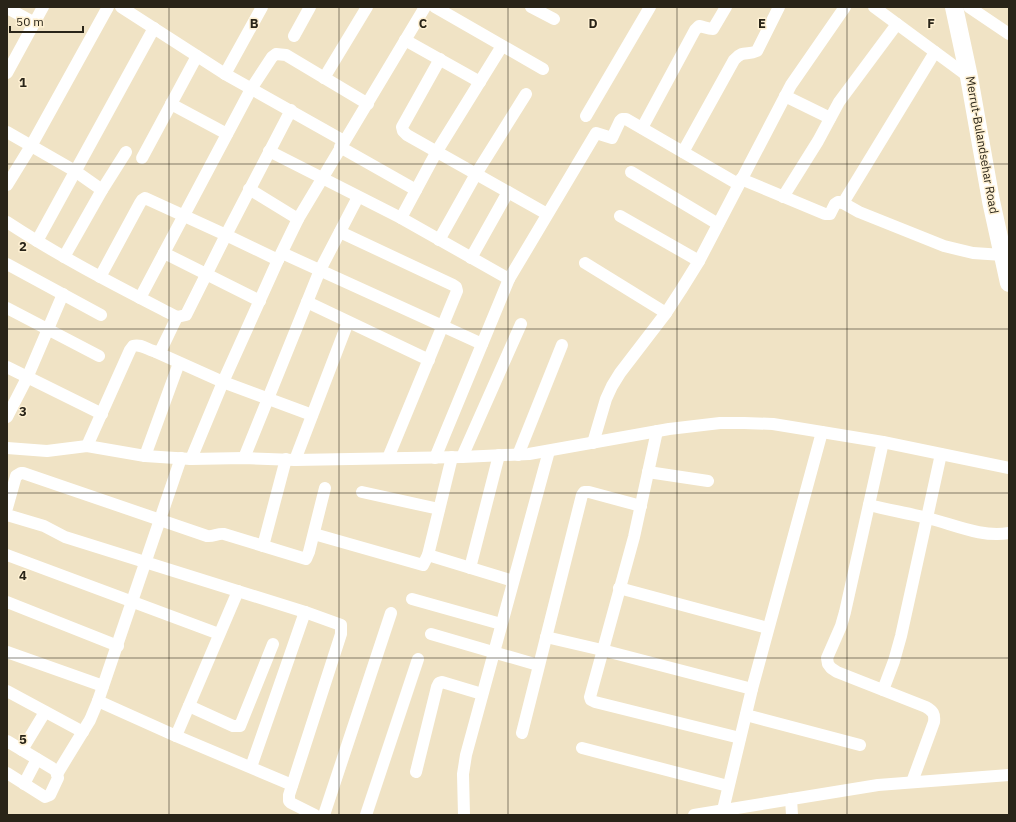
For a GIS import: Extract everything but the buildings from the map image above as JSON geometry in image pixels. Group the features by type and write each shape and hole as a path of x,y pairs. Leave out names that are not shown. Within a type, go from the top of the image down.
{"main road":[{"name":"Merrut-Bulandsehar Road","path":"954,7 969,77 991,201 1009,283"}],"street":[{"path":"7,72 43,7"},
{"path":"7,185 108,7"},
{"path":"121,7 225,74 291,110 416,190"},
{"path":"225,74 262,7"},
{"path":"294,36 310,7"},
{"path":"324,78 367,7"},
{"path":"7,773 43,796 50,795 57,781 57,774 90,720 118,646 160,519 186,458 223,382 280,256 298,219 321,178 368,104 425,7"},
{"path":"435,7 543,69"},
{"path":"530,7 554,19"},
{"path":"586,116 650,7"},
{"path":"642,128 695,30 699,26 713,29 726,7"},
{"path":"683,152 734,60 743,53 753,53 757,51 779,7"},
{"path":"592,443 606,399 612,386 666,313 699,261 785,96 800,71 845,7"},
{"path":"874,7 969,77"},
{"path":"7,8 35,23"},
{"path":"972,8 1009,34"},
{"path":"783,197 851,85 896,24"},
{"path":"37,241 154,28"},
{"path":"405,40 480,82"},
{"path":"401,218 437,151 502,46"},
{"path":"843,203 935,52"},
{"path":"140,298 251,89 276,54 286,55 368,104"},
{"path":"142,158 197,56"},
{"path":"440,59 402,127 403,131 407,135 547,214"},
{"path":"439,240 476,174 526,94"},
{"path":"785,96 830,118"},
{"path":"171,104 227,134"},
{"path":"7,222 64,257 140,298 177,317 186,315 249,189 291,110"},
{"path":"435,458 509,279 596,133 612,138 622,119 631,122 683,152 740,181 825,214 830,214 835,204 838,202 843,203 860,212 944,246 973,253 1003,255"},
{"path":"7,132 75,171 102,190"},
{"path":"269,151 401,218 509,279"},
{"path":"64,257 102,190 126,152"},
{"path":"631,172 718,224"},
{"path":"249,189 298,219"},
{"path":"471,258 508,192"},
{"path":"244,458 320,270 358,197"},
{"path":"100,277 142,200 145,198 226,234 280,256 320,270 482,344"},
{"path":"620,216 699,261"},
{"path":"340,232 456,287 457,294 388,458"},
{"path":"164,253 260,301"},
{"path":"585,263 666,313"},
{"path":"7,264 102,315"},
{"path":"7,417 27,378 63,294"},
{"path":"307,302 429,360"},
{"path":"7,308 99,356"},
{"path":"156,352 160,352 177,317"},
{"path":"263,546 290,459 312,415 348,322"},
{"path":"314,534 423,565 428,555 439,509 457,457 521,324"},
{"path":"87,446 130,350 133,346 138,344 223,382 268,400 312,415"},
{"path":"518,455 562,345"},
{"path":"145,456 179,363"},
{"path":"7,367 102,414"},
{"path":"7,448 48,451 87,446 145,456 186,458 290,459 499,456 549,451 657,431 720,423 744,423 773,424 883,442 1009,468"},
{"path":"657,431 630,551 590,693 591,700 740,738"},
{"path":"723,810 752,689 822,432"},
{"path":"883,442 842,626 827,658 828,664 837,672 926,707 932,711 934,715 934,722 912,782"},
{"path":"464,815 462,783 464,766 493,653 549,451"},
{"path":"883,690 894,661 901,636 941,454"},
{"path":"470,568 499,456"},
{"path":"648,472 708,481"},
{"path":"7,508 16,476 20,473 210,537 221,534 306,558 308,557 325,488"},
{"path":"362,492 439,509"},
{"path":"522,733 582,495 584,492 588,492 641,506"},
{"path":"869,505 928,518 980,533 1009,533"},
{"path":"7,515 44,526 65,536 305,612 341,625 342,630 289,795 289,801 315,815"},
{"path":"7,555 220,634"},
{"path":"428,555 513,582"},
{"path":"619,588 768,628"},
{"path":"176,736 238,591"},
{"path":"412,599 501,624"},
{"path":"7,602 118,646"},
{"path":"251,767 305,612"},
{"path":"324,815 391,613"},
{"path":"430,634 538,665"},
{"path":"546,637 752,689"},
{"path":"189,706 233,726 240,726 273,644"},
{"path":"7,652 103,686"},
{"path":"366,815 418,659"},
{"path":"416,772 439,683 442,682 482,694"},
{"path":"7,692 83,732"},
{"path":"98,701 292,785"},
{"path":"22,750 45,712"},
{"path":"746,716 860,745"},
{"path":"7,741 52,768 57,774"},
{"path":"582,748 728,786"},
{"path":"24,784 37,759"},
{"path":"694,815 863,788 912,782 1009,775"},
{"path":"791,799 792,815"}]}
